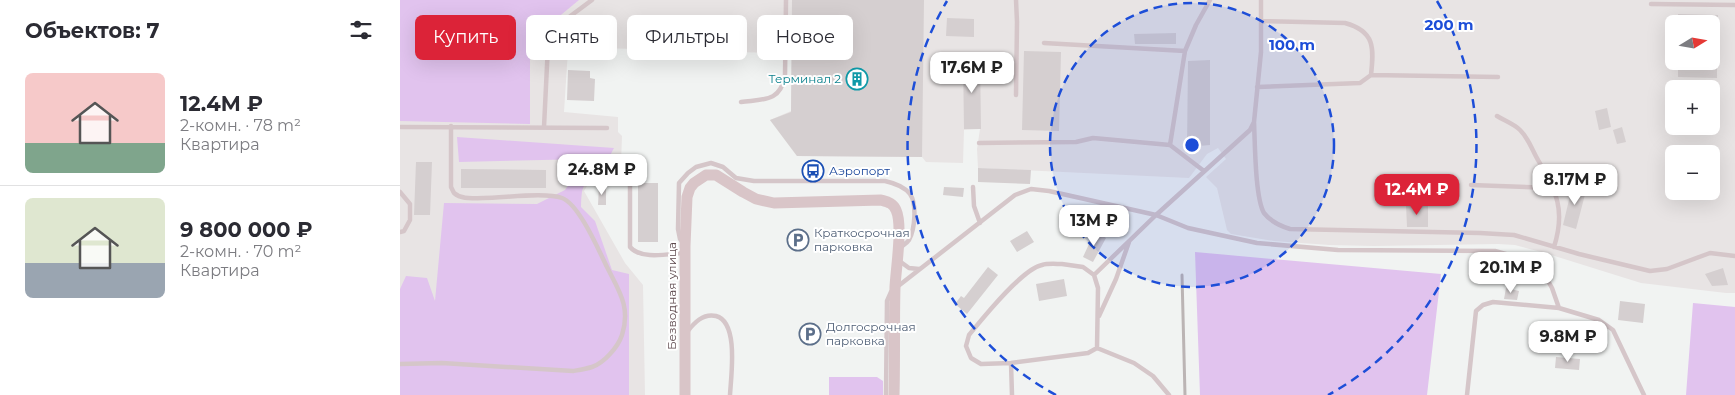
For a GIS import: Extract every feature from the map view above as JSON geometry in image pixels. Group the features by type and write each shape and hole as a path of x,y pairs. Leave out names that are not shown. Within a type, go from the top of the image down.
{"main road":[{"name":"Безводная улица","path":"685,395 687,197 690,188 699,178 711,174 716,175 756,199 774,203 860,200 889,202 894,205 897,211 897,254"},
{"path":"894,395 897,254"}],"lane":[{"path":"544,127 548,45 551,34 557,26 592,0"},
{"path":"741,102 770,98 780,93 785,76 786,0"},
{"path":"1016,0 1016,95"},
{"path":"1170,145 1185,52 1196,25 1210,0"},
{"path":"1261,0 1261,52 1254,122 1259,199 1264,213 1276,224 1290,229 1480,232 1514,235 1650,271 1667,269 1710,253 1735,256"},
{"path":"1651,4 1696,2 1735,5"},
{"path":"1261,20 1345,24 1359,27 1366,32 1373,54 1371,75"},
{"path":"1044,43 1185,52"},
{"path":"1257,87 1360,83 1371,75 1498,76"},
{"path":"1498,116 1518,128 1526,136 1554,188 1559,213 1554,247"},
{"path":"1094,275 1156,215 1250,130 1254,122"},
{"path":"400,364 442,363 573,371 594,366 609,356 621,338 626,321 624,303 588,228 573,206 564,198 546,195 463,198 454,193 451,187 450,126"},
{"path":"400,127 607,128"},
{"path":"979,143 1076,142 1093,138 1170,145 1204,171"},
{"path":"633,170 630,183 630,246 638,253 647,255 685,250 678,229 679,183 696,167 711,163 718,164 736,178 747,180 885,181 900,186 910,194 913,203 913,230 908,241 897,254 909,268 919,269"},
{"path":"1471,185 1554,188"},
{"path":"973,187 974,206 980,224"},
{"path":"886,395 887,302 889,296 919,269 1016,195 1031,189 1049,191 1156,215 1188,228 1257,243 1338,250 1495,251 1538,263 1552,288 1559,308"},
{"path":"400,192 410,204 410,220 404,231 400,232"},
{"path":"1098,319 1130,241"},
{"path":"1097,348 1098,288 1094,275 1083,268 1062,264 1042,265 1029,271 969,335 966,346 971,358 981,364 1011,363 1088,353 1097,348 1134,362 1153,376 1169,395"},
{"path":"1467,395 1476,310 1483,305 1493,302 1559,308 1599,320 1613,330 1644,395"},
{"path":"686,333 701,317 710,315 722,318 727,323 731,344 730,395"},
{"path":"1011,363 1012,395"}],"shaded area":[{"path":"400,0 1735,0 1735,293 1641,283 1515,245 1329,245 1274,241 1231,234 1227,230 1217,188 1206,177 1226,159 1218,148 1207,154 1189,178 978,168 977,149 980,129 964,130 963,163 926,162 922,157 797,156 770,120 791,111 792,60 853,60 853,15 757,15 757,52 747,52 747,15 627,15 627,49 617,48 617,15 526,15 526,60 567,60 564,112 618,117 618,132 622,136 621,164 587,186 584,191 625,263 643,285 645,395 400,395"},
{"path":"400,0 579,0 561,15 526,15 526,60 530,60 530,124 400,121"},
{"path":"457,137 614,148 602,169 584,185 581,207 595,221 612,270 629,274 629,395 400,395 400,289 406,276 427,278 435,301 444,203 537,204 565,190 587,159 459,162"},
{"path":"1195,252 1441,274 1427,395 1200,395"},
{"path":"1693,303 1735,307 1735,395 1686,395"},
{"path":"829,377 877,377 883,381 883,395 829,395"}],"building":[{"name":"Терминал 2","path":"792,0 924,0 922,157 797,156 770,120 791,112 791,60 853,60 853,15 792,15"},
{"path":"1678,14 1718,15 1678,15"},
{"path":"947,18 974,19 974,37 946,36"},
{"path":"1176,33 1176,44 1135,44 1134,34"},
{"path":"1024,51 1061,52 1059,131 1022,130"},
{"path":"963,59 980,59 981,129 964,129"},
{"path":"1210,60 1210,145 1187,147 1188,61"},
{"path":"568,70 590,71 590,78 595,79 594,101 567,100"},
{"path":"1678,70 1717,70 1717,78 1678,77"},
{"path":"1607,108 1611,127 1599,130 1595,111"},
{"path":"1622,127 1626,142 1617,144 1613,130"},
{"path":"416,162 432,162 430,215 414,215"},
{"path":"978,168 1031,170 1030,184 978,182"},
{"path":"461,169 546,170 546,188 461,188"},
{"path":"638,183 658,183 658,242 638,242"},
{"path":"1573,183 1587,187 1576,229 1563,225"},
{"path":"599,186 606,187 606,205 598,205"},
{"path":"944,187 964,188 963,197 943,195"},
{"path":"1406,205 1428,205 1428,227 1407,227"},
{"path":"1027,231 1034,242 1017,252 1010,241"},
{"path":"1095,231 1106,238 1093,262 1083,257"},
{"path":"988,267 998,275 967,314 955,304 961,296 964,298"},
{"path":"1723,268 1728,285 1712,286 1705,274"},
{"path":"1064,279 1067,296 1039,301 1036,284"},
{"path":"1506,288 1519,291 1517,300 1504,299"},
{"path":"1620,301 1645,304 1643,323 1618,320"},
{"path":"1556,357 1580,359 1579,370 1555,368"}],"railway":[{"path":"1182,275 1185,395"}],"place":[{"name":"Терминал 2","path":"857,79"},
{"name":"Аэропорт","path":"813,171"},
{"name":"Краткосрочная парковка","path":"798,240"},
{"name":"Долгосрочная парковка","path":"810,334"}]}
